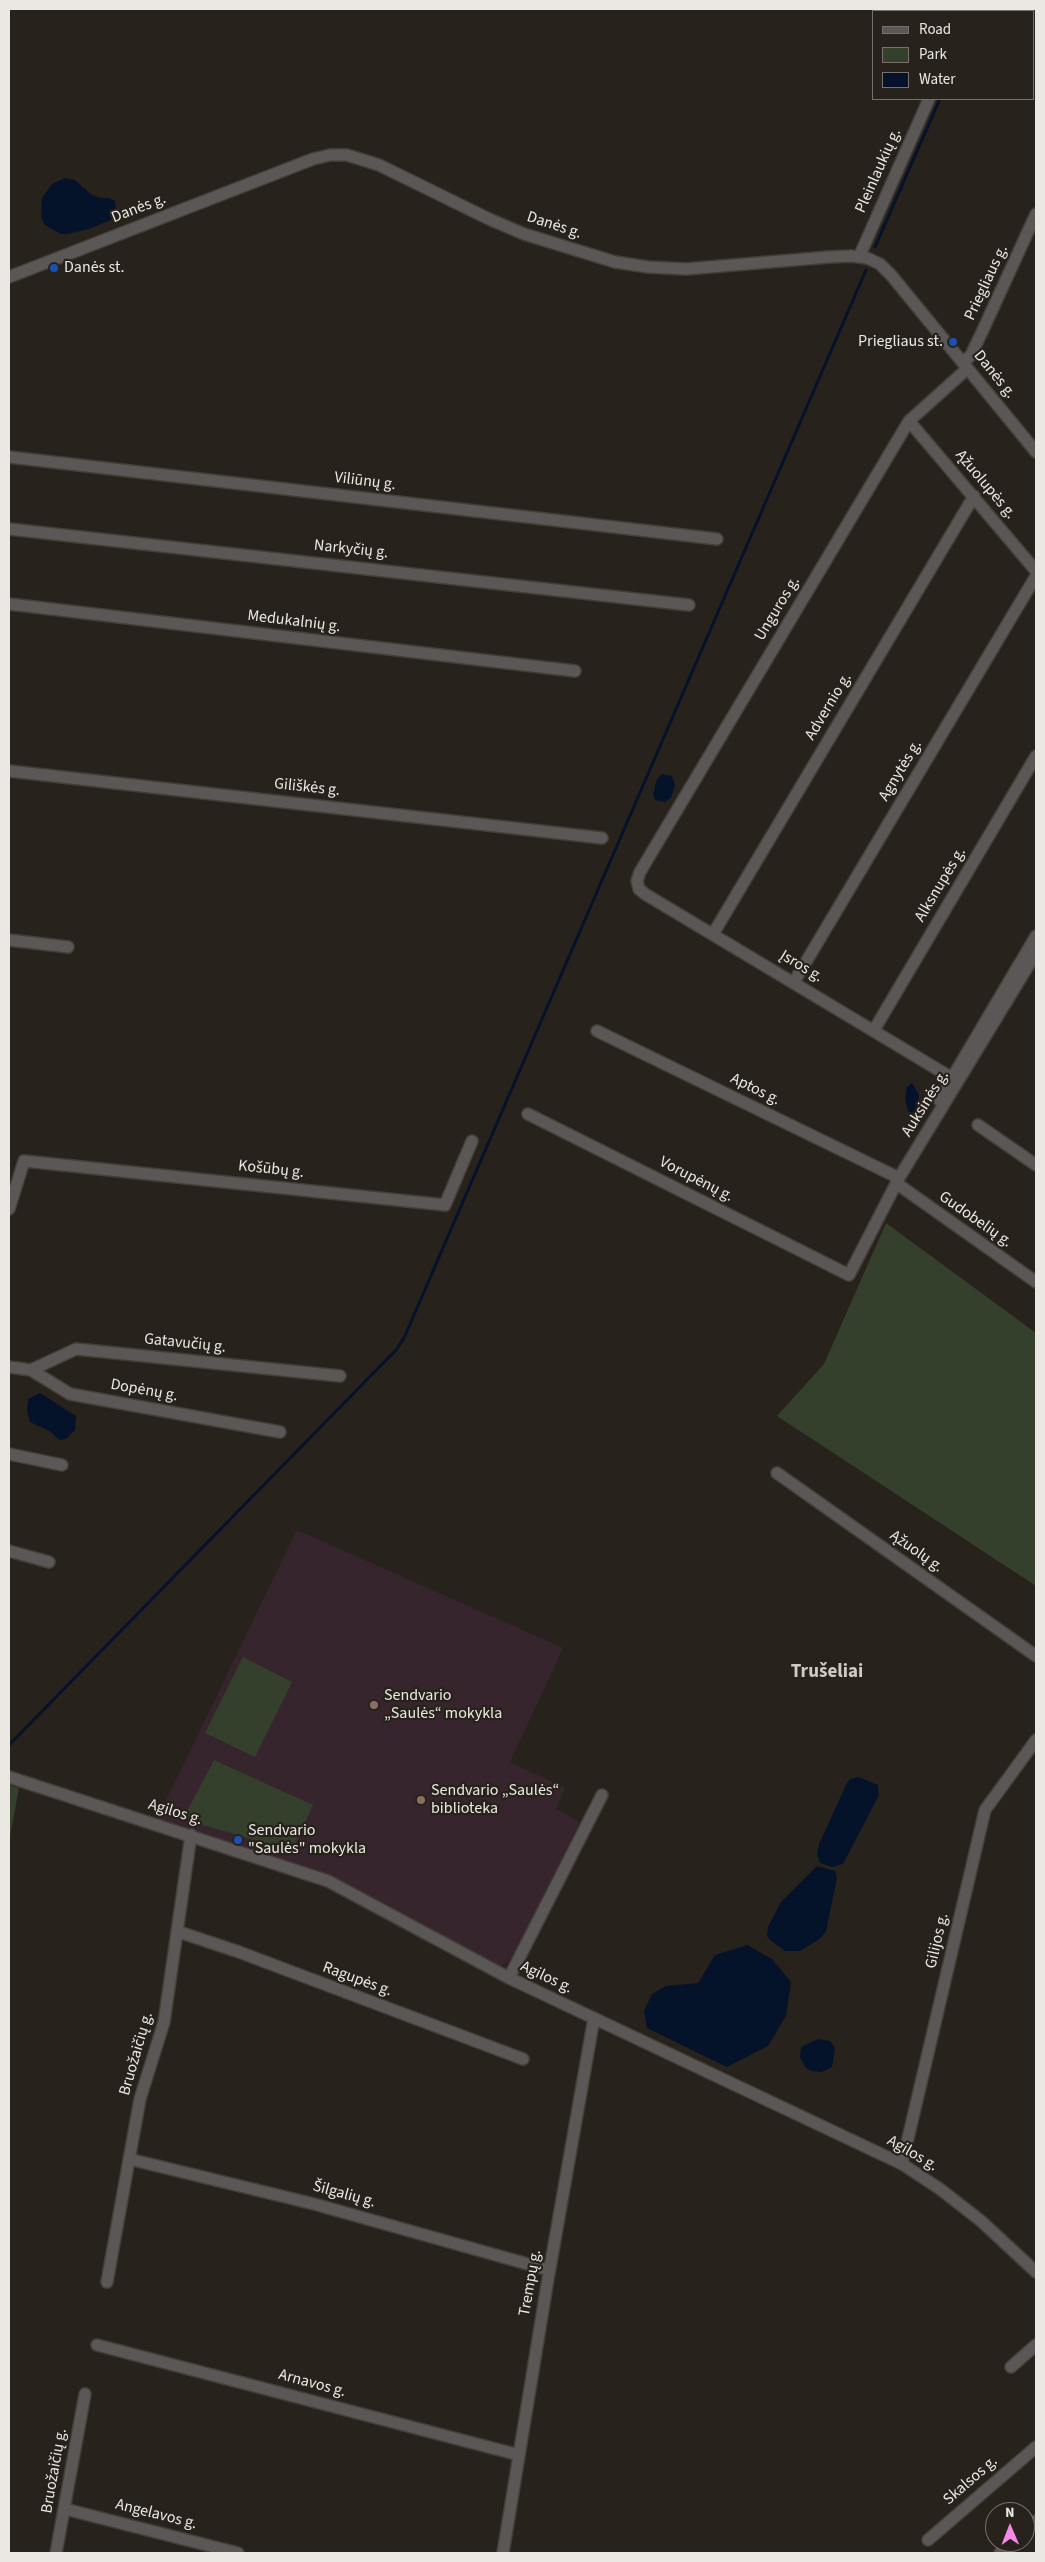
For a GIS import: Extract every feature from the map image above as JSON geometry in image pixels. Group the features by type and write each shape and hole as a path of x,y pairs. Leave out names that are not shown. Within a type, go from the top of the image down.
{"street":[{"name":"Pleinlaukių g.","path":"860,257 929,100"},
{"name":"Danės g.","path":"9,276 313,159 330,155 362,158 524,234 615,262 648,267 686,269 829,257 860,257 880,264 1036,452"},
{"name":"Priegliaus g.","path":"965,366 1036,214"},
{"name":"Unguros g.","path":"637,881 645,863 909,421 965,366"},
{"name":"Ąžuolupės g.","path":"909,421 1036,571"},
{"name":"Viliūnų g.","path":"9,457 717,539"},
{"name":"Advernio g.","path":"713,934 974,496"},
{"name":"Narkyčių g.","path":"9,529 689,605"},
{"name":"Agnytės g.","path":"794,982 1036,576"},
{"name":"Medukalnių g.","path":"9,604 574,671"},
{"name":"Alksnupės g.","path":"874,1030 1036,756"},
{"name":"Giliškės g.","path":"9,771 602,838"},
{"name":"Įsros g.","path":"637,881 639,889 645,894 952,1078"},
{"path":"929,1116 1036,936"},
{"path":"9,940 68,947"},
{"name":"Auksinės g.","path":"849,1275 897,1181 1036,953"},
{"name":"Aptos g.","path":"597,1031 897,1181"},
{"name":"Vorupėnų g.","path":"528,1114 849,1275"},
{"path":"978,1125 1036,1165"},
{"name":"Košūbų g.","path":"9,1209 24,1161 445,1205 472,1141"},
{"name":"Gudobelių g.","path":"897,1181 1036,1282"},
{"name":"Gatavučių g.","path":"31,1370 76,1348 340,1376"},
{"name":"Dopėnų g.","path":"9,1367 31,1370 70,1394 280,1432"},
{"path":"9,1454 62,1466"},
{"name":"Ąžuolų g.","path":"777,1473 1036,1656"},
{"path":"9,1552 49,1562"},
{"name":"Gilijos g.","path":"902,2164 985,1810 1036,1740"},
{"name":"Agilos g.","path":"9,1777 328,1881 509,1978 902,2164 940,2189 981,2221 1036,2272"},
{"path":"509,1978 602,1795"},
{"name":"Bruožaičių g.","path":"107,2282 144,2081 164,2022 191,1835"},
{"name":"Ragupės g.","path":"178,1932 239,1952 523,2059"},
{"name":"Trempų g.","path":"503,2553 549,2270 594,2018"},
{"name":"Šilgalių g.","path":"129,2158 314,2204 549,2270"},
{"name":"Arnavos g.","path":"97,2345 519,2455"},
{"path":"1011,2367 1036,2345"},
{"name":"Bruožaičių g.","path":"56,2553 85,2394"},
{"name":"Skalsos g.","path":"928,2540 1036,2447"},
{"name":"Angelavos g.","path":"65,2509 238,2553"}],"shaded area":[{"name":"Sendvario „Saulės“ mokykla","path":"297,1530 563,1648 510,1762 565,1788 556,1809 580,1822 514,1956 500,1967 392,1907 322,1872 157,1819"}],"green space":[{"path":"886,1223 1036,1333 1036,1586 777,1416 824,1364"},
{"path":"243,1657 292,1682 255,1757 205,1733"},
{"path":"214,1760 313,1805 292,1851 183,1819"},
{"path":"9,1785 19,1788 9,1842"}],"water":[{"path":"65,178 75,180 92,195 115,201 116,211 113,219 89,229 68,234 61,234 45,225 41,217 42,198 52,184"},
{"path":"662,774 672,776 675,785 671,798 665,802 655,800 653,794 657,779"},
{"path":"912,1083 919,1095 918,1108 915,1112 911,1113 908,1111 905,1098 907,1087"},
{"path":"40,1393 76,1416 75,1430 66,1439 59,1440 51,1432 30,1422 27,1411 28,1399"},
{"path":"858,1777 878,1785 879,1795 843,1864 832,1867 820,1863 817,1855 819,1844 847,1783 850,1779"},
{"path":"817,1866 835,1871 837,1878 826,1931 820,1939 800,1951 785,1951 767,1936 768,1927 781,1902"},
{"path":"747,1945 772,1959 791,1982 786,2016 768,2046 727,2067 647,2028 644,2011 652,1994 666,1986 698,1983 715,1955"},
{"path":"818,2039 830,2041 835,2048 832,2067 822,2072 811,2071 806,2068 800,2058 801,2047"}],"waterway":[{"path":"875,247 940,100"},
{"path":"9,1745 396,1350 404,1338 866,270"}],"place":[{"name":"Danės st.","path":"54,268"},
{"name":"Priegliaus st.","path":"953,342"},
{"name":"Sendvario „Saulės“ mokykla","path":"374,1705"},
{"name":"Sendvario „Saulės“ biblioteka","path":"421,1800"},
{"name":"Sendvario \"Saulės\" mokykla","path":"238,1840"}],"district":[{"name":"Trušeliai","path":"827,1673"}]}
